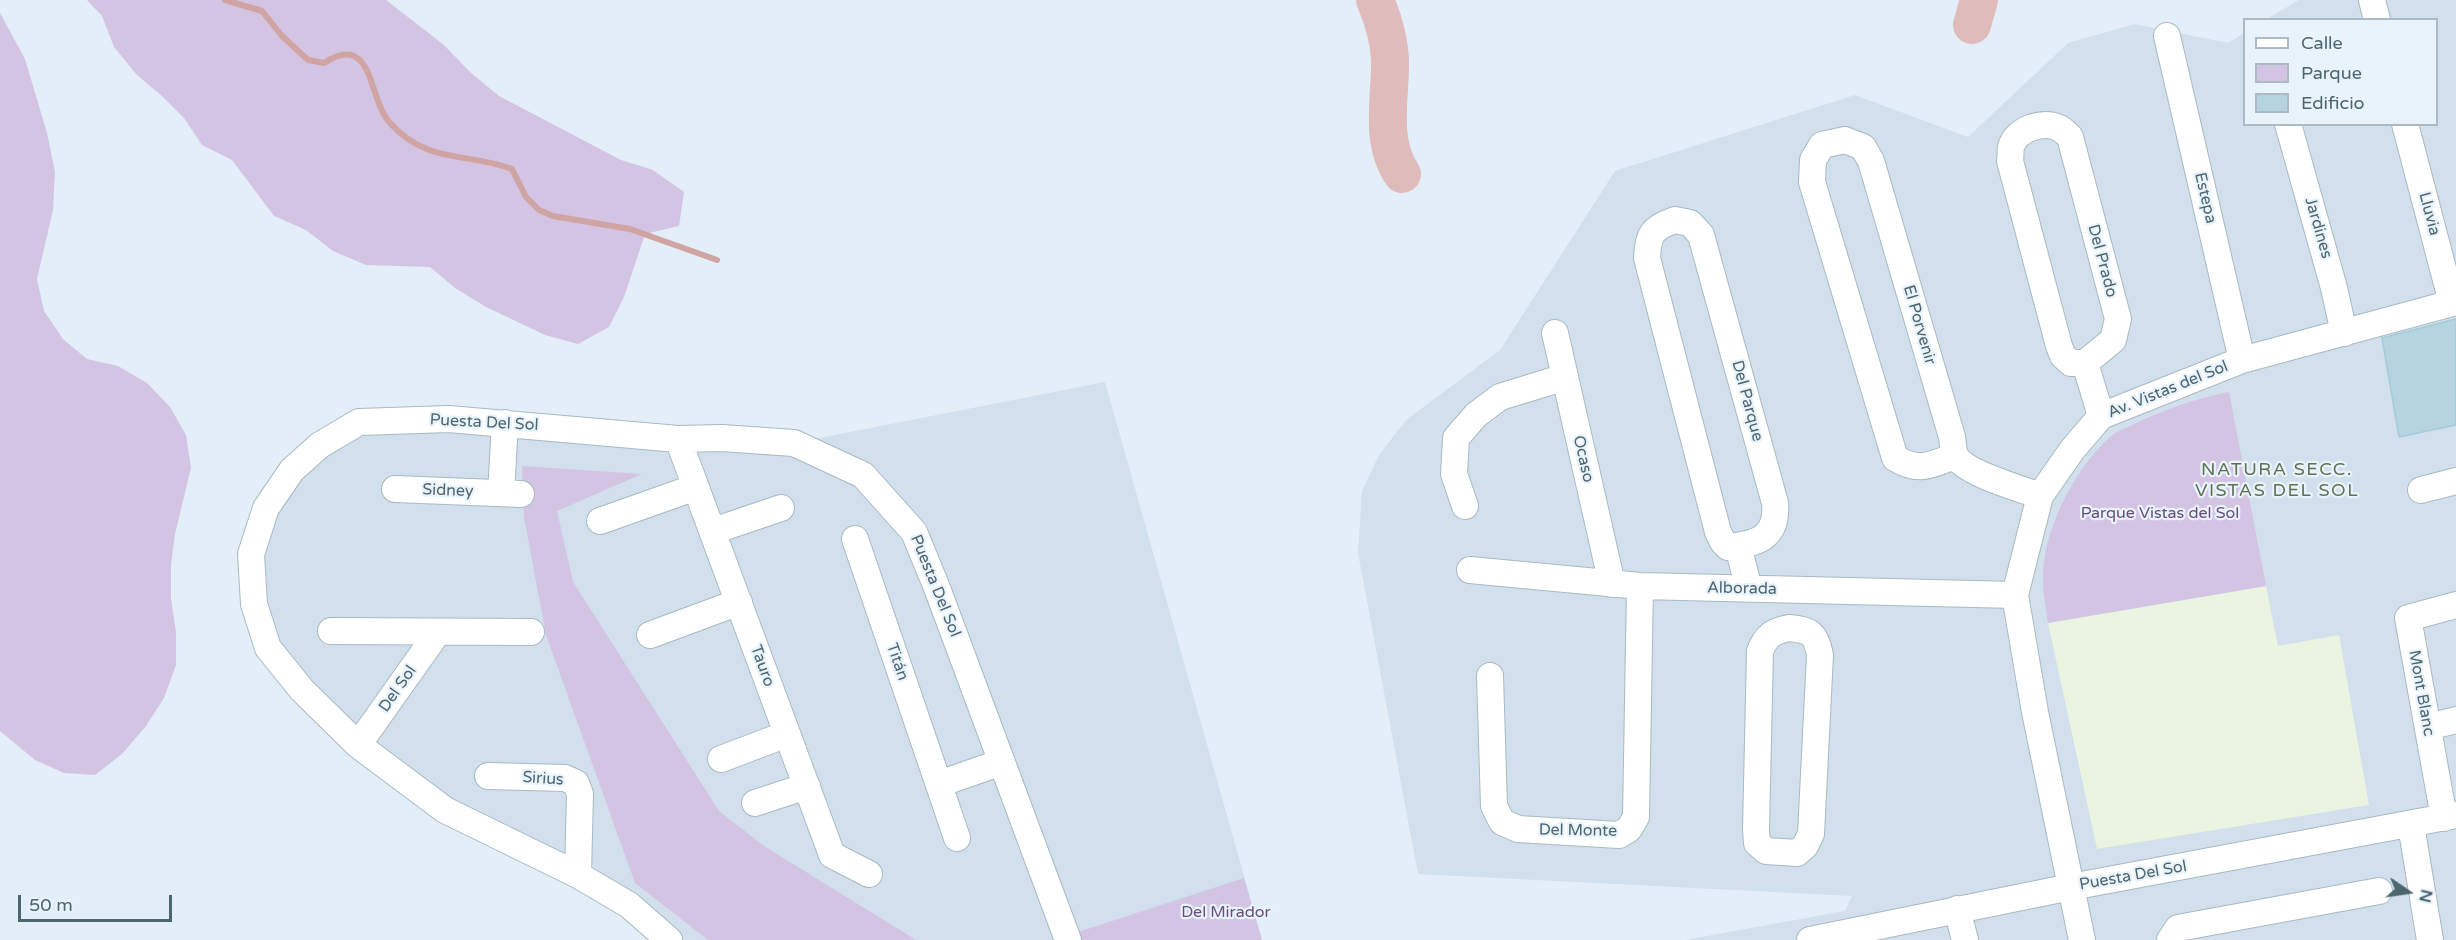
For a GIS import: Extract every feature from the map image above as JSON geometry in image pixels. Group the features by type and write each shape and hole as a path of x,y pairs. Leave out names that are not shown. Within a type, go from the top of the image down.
{"street":[{"path":"2372,0 2377,18"},
{"name":"Estepa","path":"2167,36 2242,360"},
{"name":"Del Prado","path":"2049,125 2060,129 2070,137 2118,319 2113,340 2085,363 2071,363 2063,356 2059,346 2010,161 2011,147 2017,135 2028,129 2049,125"},
{"name":"Jardines","path":"2289,126 2334,288 2344,333"},
{"name":"Lluvia","path":"2406,126 2454,302"},
{"name":"El Porvenir","path":"1845,140 1863,147 1871,160 1952,437 1955,456 1922,468 1908,466 1895,458 1812,182 1814,160 1822,145 1845,140"},
{"name":"Del Parque","path":"1675,220 1690,223 1701,235 1775,503 1776,515 1772,529 1762,539 1738,546 1728,547 1718,532 1647,258 1648,239 1658,225 1675,220"},
{"name":"Av. Vistas del Sol","path":"2082,940 2035,712 2015,595 2040,496 2072,450 2101,416 2242,360 2454,302"},
{"name":"Ocaso","path":"1555,333 1612,584"},
{"path":"2085,363 2101,416"},
{"path":"1465,506 1454,474 1456,438 1476,415 1500,397 1565,377"},
{"name":"Puesta Del Sol","path":"669,940 629,905 579,875 445,810 358,745 302,690 268,648 254,604 251,554 266,508 292,470 320,445 359,422 449,419 678,439 722,438 794,443 863,475 914,532 1068,940"},
{"name":"Sidney","path":"395,489 511,493 505,423"},
{"name":"Tauro","path":"678,439 832,855 869,874"},
{"path":"1955,456 1974,470 2040,496"},
{"path":"2421,490 2456,481"},
{"path":"600,521 696,487"},
{"path":"712,531 781,508"},
{"name":"Titán","path":"855,539 957,838"},
{"path":"1738,546 1749,590"},
{"name":"Alborada","path":"1470,570 1640,586 2015,595"},
{"name":"Del Monte","path":"1490,676 1494,806 1502,822 1518,829 1619,835 1629,829 1636,817 1640,586"},
{"path":"1789,628 1790,590"},
{"path":"650,635 739,602"},
{"name":"Mont Blanc","path":"2450,816 2428,727 2408,618 2456,605"},
{"path":"1789,628 1806,630 1818,640 1820,655 1811,834 1797,853 1766,851 1757,843 1760,651 1765,639 1775,631 1789,628"},
{"path":"331,632 531,632"},
{"name":"Del Sol","path":"358,745 438,632"},
{"path":"2428,727 2456,720"},
{"path":"720,759 787,734"},
{"path":"939,784 1002,762"},
{"name":"Sirius","path":"488,776 565,778 576,783 580,794 579,875"},
{"path":"755,803 807,786"},
{"name":"Puesta Del Sol","path":"1810,940 1957,909 2450,816"},
{"path":"2411,825 2430,940"},
{"path":"2170,940 2178,928 2379,891"},
{"path":"1957,909 1965,940"}],"shaded area":[{"path":"2299,0 2456,0 2456,940 1685,940 1845,911 1852,896 1418,874 1358,553 1362,491 1379,455 1406,420 1500,350 1615,171 1855,95 1968,137 2068,43 2135,24 2228,43 2243,34 2243,126 2438,126 2438,18 2269,18"},
{"path":"1105,382 1262,940 667,940 629,905 565,884 511,841 498,843 302,690 254,604 266,508 359,422 794,443"},
{"path":"2266,586 2278,646 2339,635 2369,805 2097,849 2048,623"}],"green space":[{"path":"87,0 386,0 444,45 470,72 499,96 621,160 653,170 684,192 679,226 645,234 624,297 609,327 578,344 545,335 486,307 455,288 430,267 366,265 333,251 306,230 274,216 232,160 202,145 184,118 137,75 114,47 102,16"},
{"path":"0,13 25,59 47,133 55,172 53,210 37,279 44,311 63,339 87,359 118,366 147,383 170,407 186,435 191,468 175,534 171,565 176,665 164,698 146,726 122,754 95,775 64,773 35,760 0,731"},
{"name":"Parque Vistas del Sol","path":"2229,392 2266,586 2048,623 2043,572 2045,555 2054,523 2068,491 2087,462 2118,431 2180,405"},
{"path":"522,466 642,474 557,511 573,582 719,811 764,846 916,940 708,940 635,883 546,635 524,517"},
{"name":"Del Mirador","path":"1244,878 1262,940 1068,940 1066,936"}],"building":[{"path":"2456,319 2456,425 2399,437 2382,338"}],"waterway":[{"path":"225,0 262,11 282,36 308,60 324,63 340,55 352,55 361,61 368,72 383,112 390,123 404,136 433,152 512,169 526,197 539,210 553,216 630,229 717,260"},
{"path":"1375,0 1381,14 1389,51 1388,133 1395,161 1402,174"},
{"path":"1972,25 1979,0"}],"district":[{"name":"NATURA SECC. VISTAS DEL SOL","path":"2277,480"}]}
